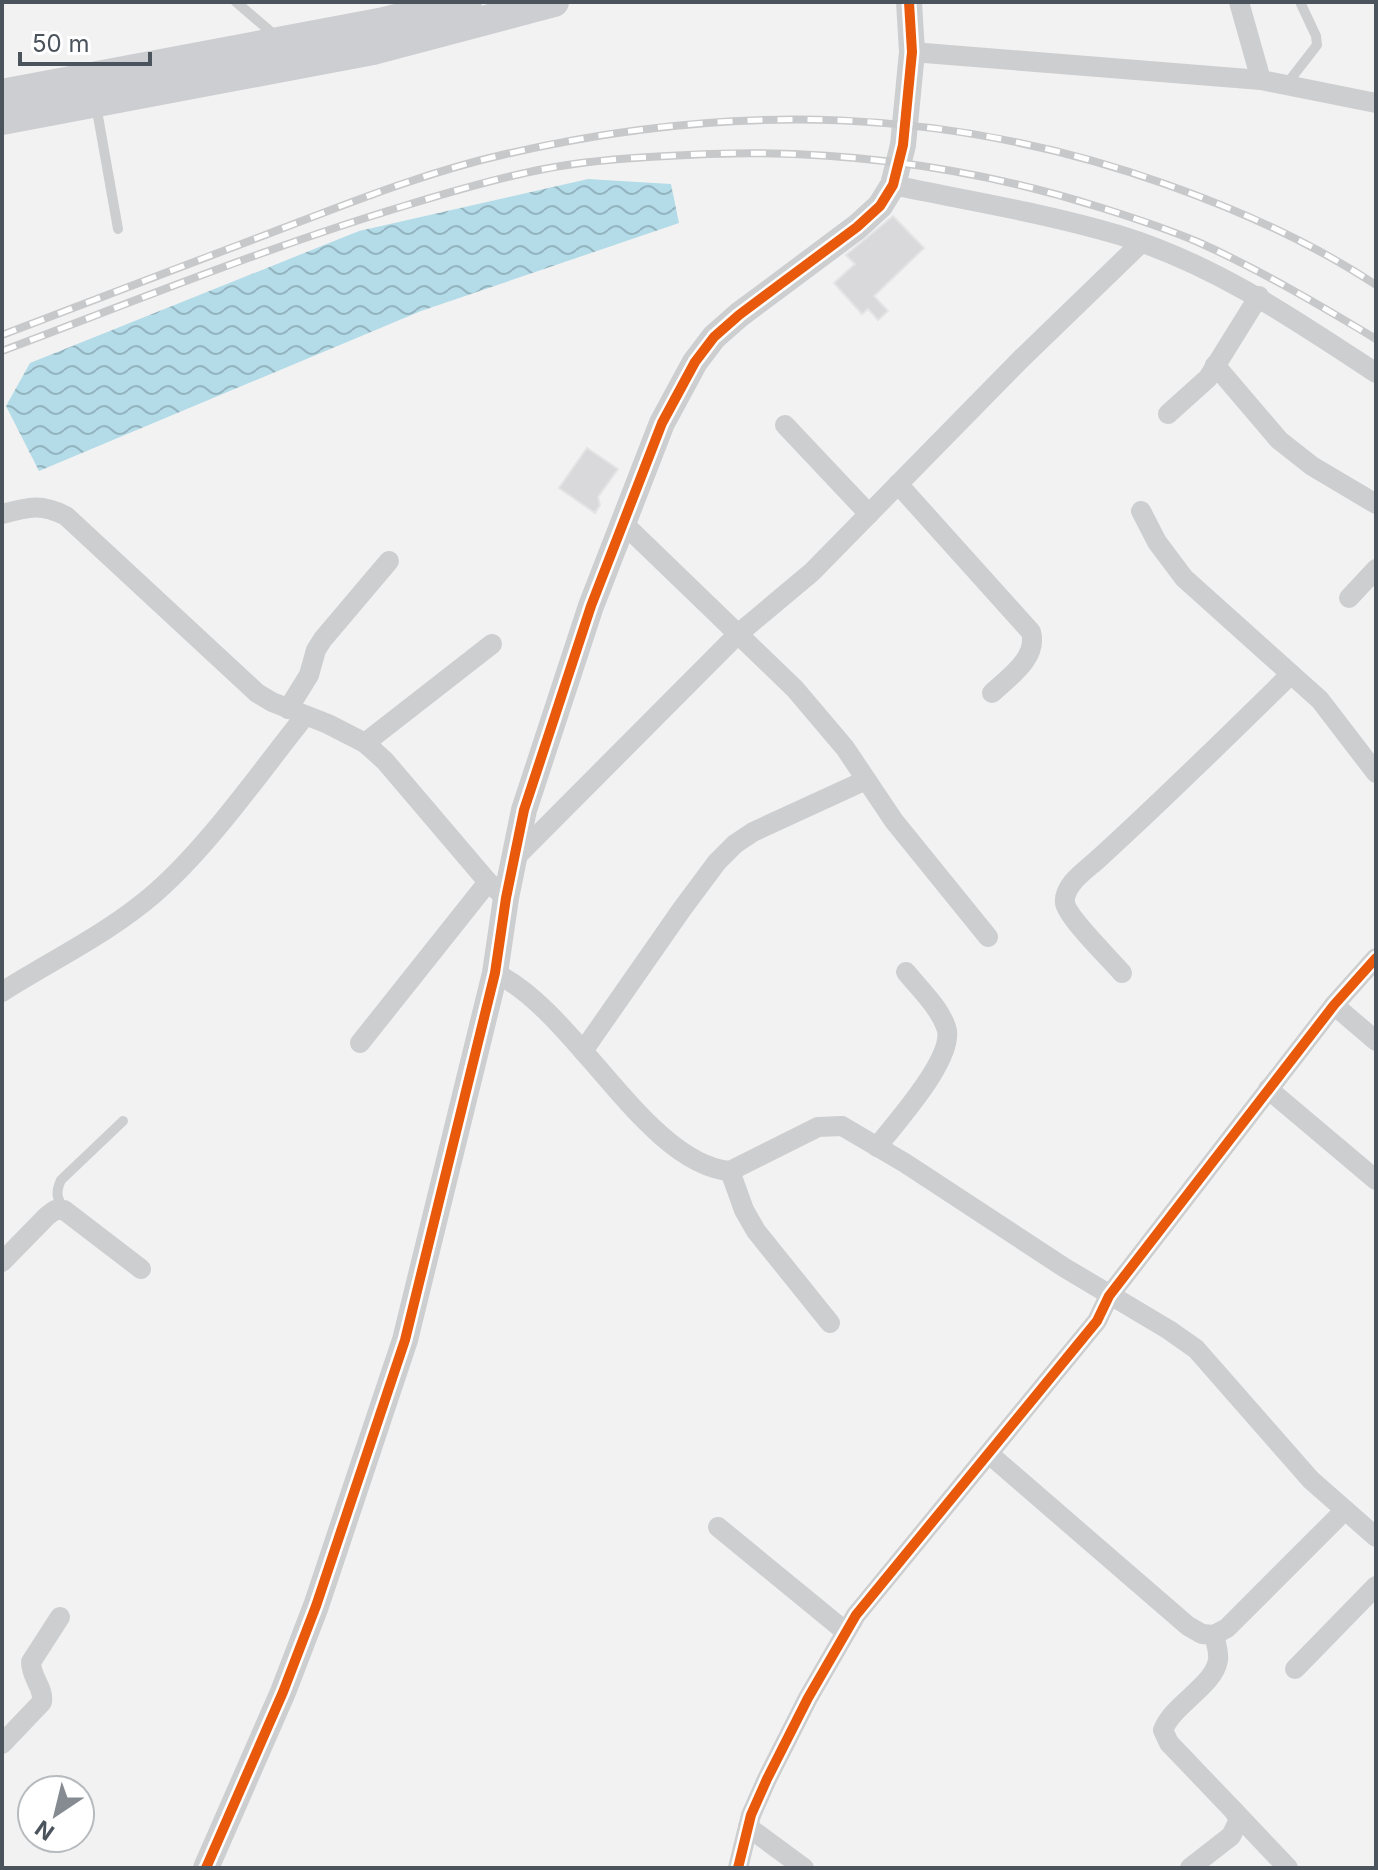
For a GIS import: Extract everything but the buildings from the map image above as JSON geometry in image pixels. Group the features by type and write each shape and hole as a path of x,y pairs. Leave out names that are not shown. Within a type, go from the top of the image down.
{"main road":[{"path":"2,120 96,103 467,2"},
{"path":"2,94 284,53 373,50 554,2"}],"street":[{"path":"516,857 524,810 591,606 675,397 714,337 857,227 880,206 893,185 903,145 912,52 909,2"},
{"path":"1239,2 1261,80"},
{"path":"912,52 1261,80 1376,103"},
{"path":"893,185 1054,218 1141,243 1200,266 1259,296 1376,373"},
{"path":"360,1043 497,890 516,857 738,634 812,572 1021,359 1141,243"},
{"path":"1168,414 1208,378 1259,296"},
{"path":"1215,365 1279,440 1312,466 1376,504"},
{"path":"785,425 869,514"},
{"path":"898,484 1031,632 1032,651 992,693"},
{"path":"2,514 32,507 49,507 66,516 245,684 272,702 365,743 385,761 497,890 495,973 401,1354 316,1606 283,1692 206,1868"},
{"path":"1141,511 1157,542 1184,578 1320,700 1376,773"},
{"path":"624,524 795,689 845,748 894,821 988,937"},
{"path":"2,992 104,932 158,891 207,838 297,713 316,650 323,639 389,561"},
{"path":"1349,598 1376,569"},
{"path":"365,743 492,644"},
{"path":"1122,973 1072,916 1065,903 1066,893 1076,878 1147,815 1291,674"},
{"path":"583,1051 682,909 717,862 735,844 753,832 866,780"},
{"path":"738,1868 748,1827 767,1779 808,1698 856,1615 1097,1321 1109,1296 1268,1089 1334,1005 1376,958"},
{"path":"877,1147 940,1063 947,1043 947,1028 906,972"},
{"path":"495,973 512,981 583,1051 662,1137 689,1158 715,1170 730,1171 818,1127 842,1126 1109,1296 1169,1330 1196,1349 1311,1480 1376,1537"},
{"path":"1334,1005 1376,1041"},
{"path":"1268,1089 1376,1180"},
{"path":"730,1171 744,1210 756,1231 830,1323"},
{"path":"2,1262 47,1216 55,1210 64,1210 141,1269"},
{"path":"989,1454 1188,1626 1202,1634 1214,1635 1237,1619 1345,1510"},
{"path":"718,1527 846,1632"},
{"path":"1295,1669 1376,1586"},
{"path":"2,1744 42,1702 43,1695 33,1677 31,1662 60,1617"},
{"path":"1214,1635 1218,1661 1214,1672 1176,1709 1163,1730 1169,1743 1288,1868"},
{"path":"1190,1868 1231,1836 1239,1820 1234,1811"},
{"path":"748,1827 804,1868"}],"lane":[{"path":"236,2 273,31 284,53"},
{"path":"1286,85 1317,45 1301,4"},
{"path":"96,103 118,229"},
{"path":"64,1210 57,1198 61,1180 123,1121"}],"water":[{"path":"588,179 671,184 679,223 421,311 39,471 6,406 30,363 359,231"}],"railway":[{"path":"2,335 359,199 447,170 506,154 591,137 674,126 757,120 840,120 922,127 1004,140 1086,159 1168,185 1249,217 1301,241 1376,285"},
{"path":"2,351 303,239 474,186 574,164 722,154 832,156 887,161 995,179 1049,192 1198,242 1244,264 1376,339"}],"cycle path":[{"path":"206,1868 283,1692 316,1606 405,1340 495,973 524,810 591,606 662,423 695,362 714,337 739,315 857,227 880,206 893,185 903,145 912,52 909,2"},
{"path":"738,1868 751,1815 767,1779 808,1698 856,1615 1097,1321 1109,1296 1334,1005 1376,958"}]}
